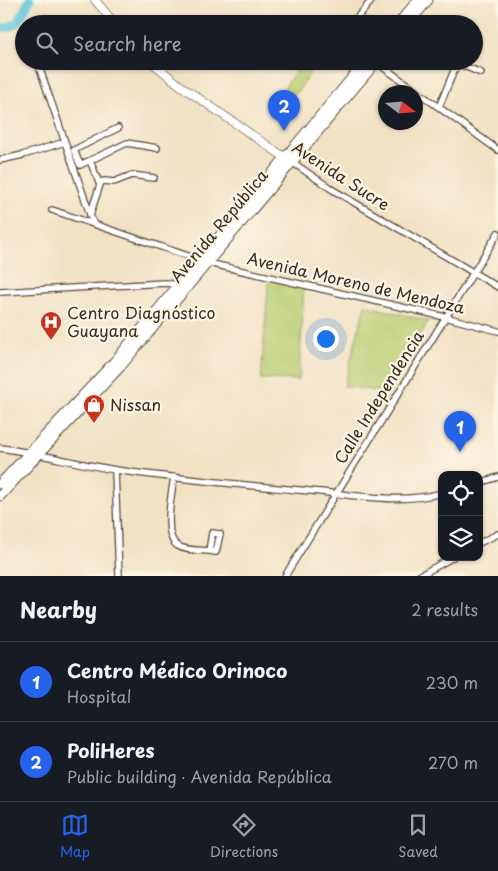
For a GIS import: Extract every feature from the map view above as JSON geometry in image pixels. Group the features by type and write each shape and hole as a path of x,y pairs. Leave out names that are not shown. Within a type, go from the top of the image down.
{"main road":[{"path":"406,15 418,0"},
{"path":"416,15 428,0"},
{"name":"Avenida República","path":"0,496 34,453 180,289 366,70"},
{"name":"Avenida República","path":"0,484 34,453"}],"street":[{"path":"95,0 108,15"},
{"path":"360,15 372,0"},
{"path":"39,70 93,223"},
{"name":"Avenida Sucre","path":"161,70 181,86 333,190 474,272 498,288"},
{"path":"385,70 498,150"},
{"path":"439,107 454,70"},
{"path":"474,70 481,73"},
{"path":"118,128 74,150 80,165 127,143 157,148"},
{"path":"0,160 64,142"},
{"path":"90,161 100,185 90,215"},
{"path":"99,183 104,181 114,182 132,175 154,178"},
{"name":"Avenida Moreno de Mendoza","path":"52,210 204,261 446,317 496,331"},
{"name":"Calle Independencia","path":"285,576 498,233"},
{"path":"0,292 157,283 170,283 180,289"},
{"path":"496,331 498,323"},
{"path":"0,448 115,470 336,494 391,499 414,498 438,494"},
{"path":"115,470 119,576"},
{"path":"174,477 169,523 172,541 177,546 209,551"},
{"path":"483,482 498,477"},
{"path":"483,541 498,534"},
{"path":"418,576 446,561"}],"green space":[{"path":"297,70 311,70 301,86 290,97 284,91"},
{"path":"269,276 304,285 299,380 261,379"},
{"path":"365,305 428,321 389,393 344,386"}],"waterway":[{"path":"22,15 30,0"},
{"path":"0,28 15,24"}],"place":[{"name":"PoliHeres","path":"284,131"},
{"name":"Centro Diagnóstico Guayana","path":"51,341"},
{"name":"Nissan","path":"94,424"},
{"name":"Centro Médico Orinoco","path":"460,452"}]}
